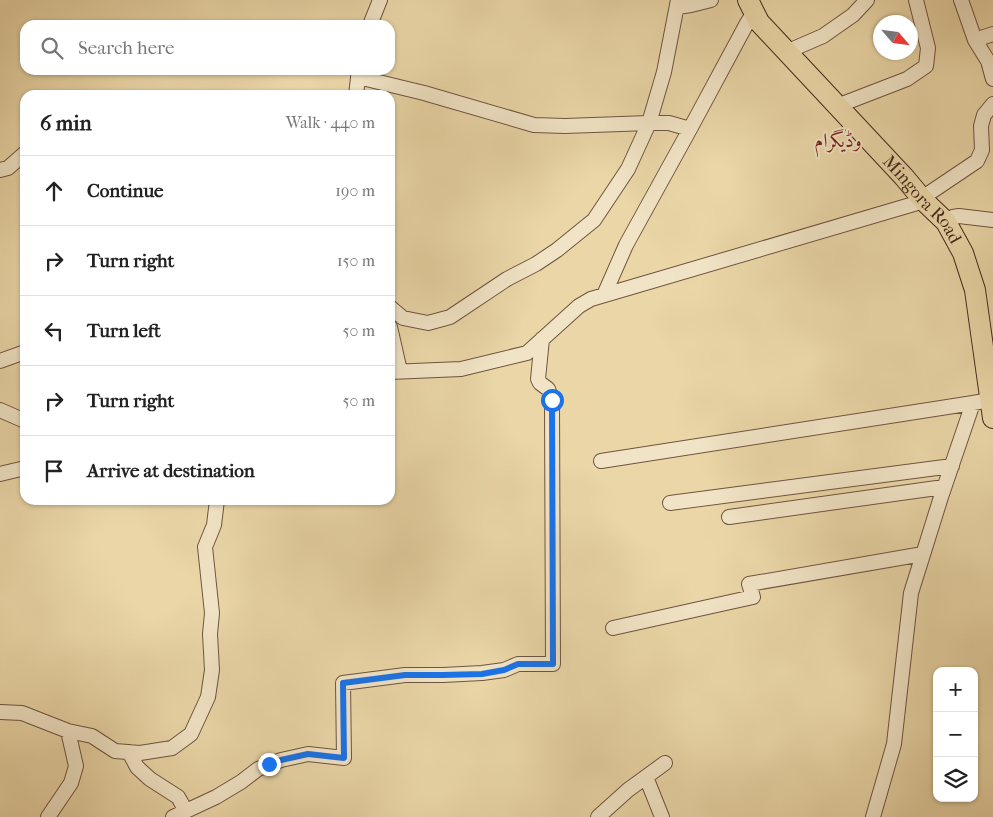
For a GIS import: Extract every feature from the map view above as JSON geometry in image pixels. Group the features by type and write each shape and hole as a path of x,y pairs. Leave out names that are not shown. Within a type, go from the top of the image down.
{"highway":[{"name":"Mingora Road","path":"751,6 759,22 786,52 946,222 963,253 975,290 987,398"}],"street":[{"path":"372,20 380,0"},
{"path":"395,311 403,318 428,323 450,317 507,279 536,264 557,250 594,220 628,169 649,123 664,72 677,4 691,5 711,0"},
{"path":"786,52 823,36 853,15 867,0"},
{"path":"837,106 907,79 926,66 928,48 916,0"},
{"path":"961,0 975,40 988,61 993,79"},
{"path":"604,295 626,245 741,33 751,6"},
{"path":"975,40 993,34"},
{"path":"357,90 359,75"},
{"path":"362,75 534,125 669,123 690,129"},
{"path":"395,372 461,369 527,353 579,306 590,299 923,199 977,160 982,150 981,126 984,115 993,104"},
{"path":"0,170 8,168 20,157"},
{"path":"946,222 953,217 959,216 993,220"},
{"path":"129,752 136,767 150,779 178,797 178,815 216,798 258,769 281,760 308,754 344,758 343,683 405,675 482,674 504,670 518,664 553,664 552,400 548,389 540,384 538,379 542,339"},
{"path":"0,362 20,354"},
{"path":"601,461 987,398"},
{"path":"873,817 894,744 912,593 952,466 987,398"},
{"path":"0,410 20,419"},
{"path":"670,503 952,466"},
{"path":"0,474 20,469"},
{"path":"729,517 944,487"},
{"path":"0,712 22,713 68,731 92,736 115,751 140,753 172,748 191,734 208,697 212,670 210,634 212,613 205,547 214,525 216,505"},
{"path":"613,628 753,597 748,584 923,554"},
{"path":"48,817 71,783 76,766 68,731"},
{"path":"598,817 628,790 665,763"},
{"path":"646,777 662,817"}],"district":[{"name":"وڈیگرام","path":"838,140"}],"route":[{"path":"269,764 308,754 344,758 343,683 405,675 482,674 504,670 518,664 553,664 552,400"}]}
